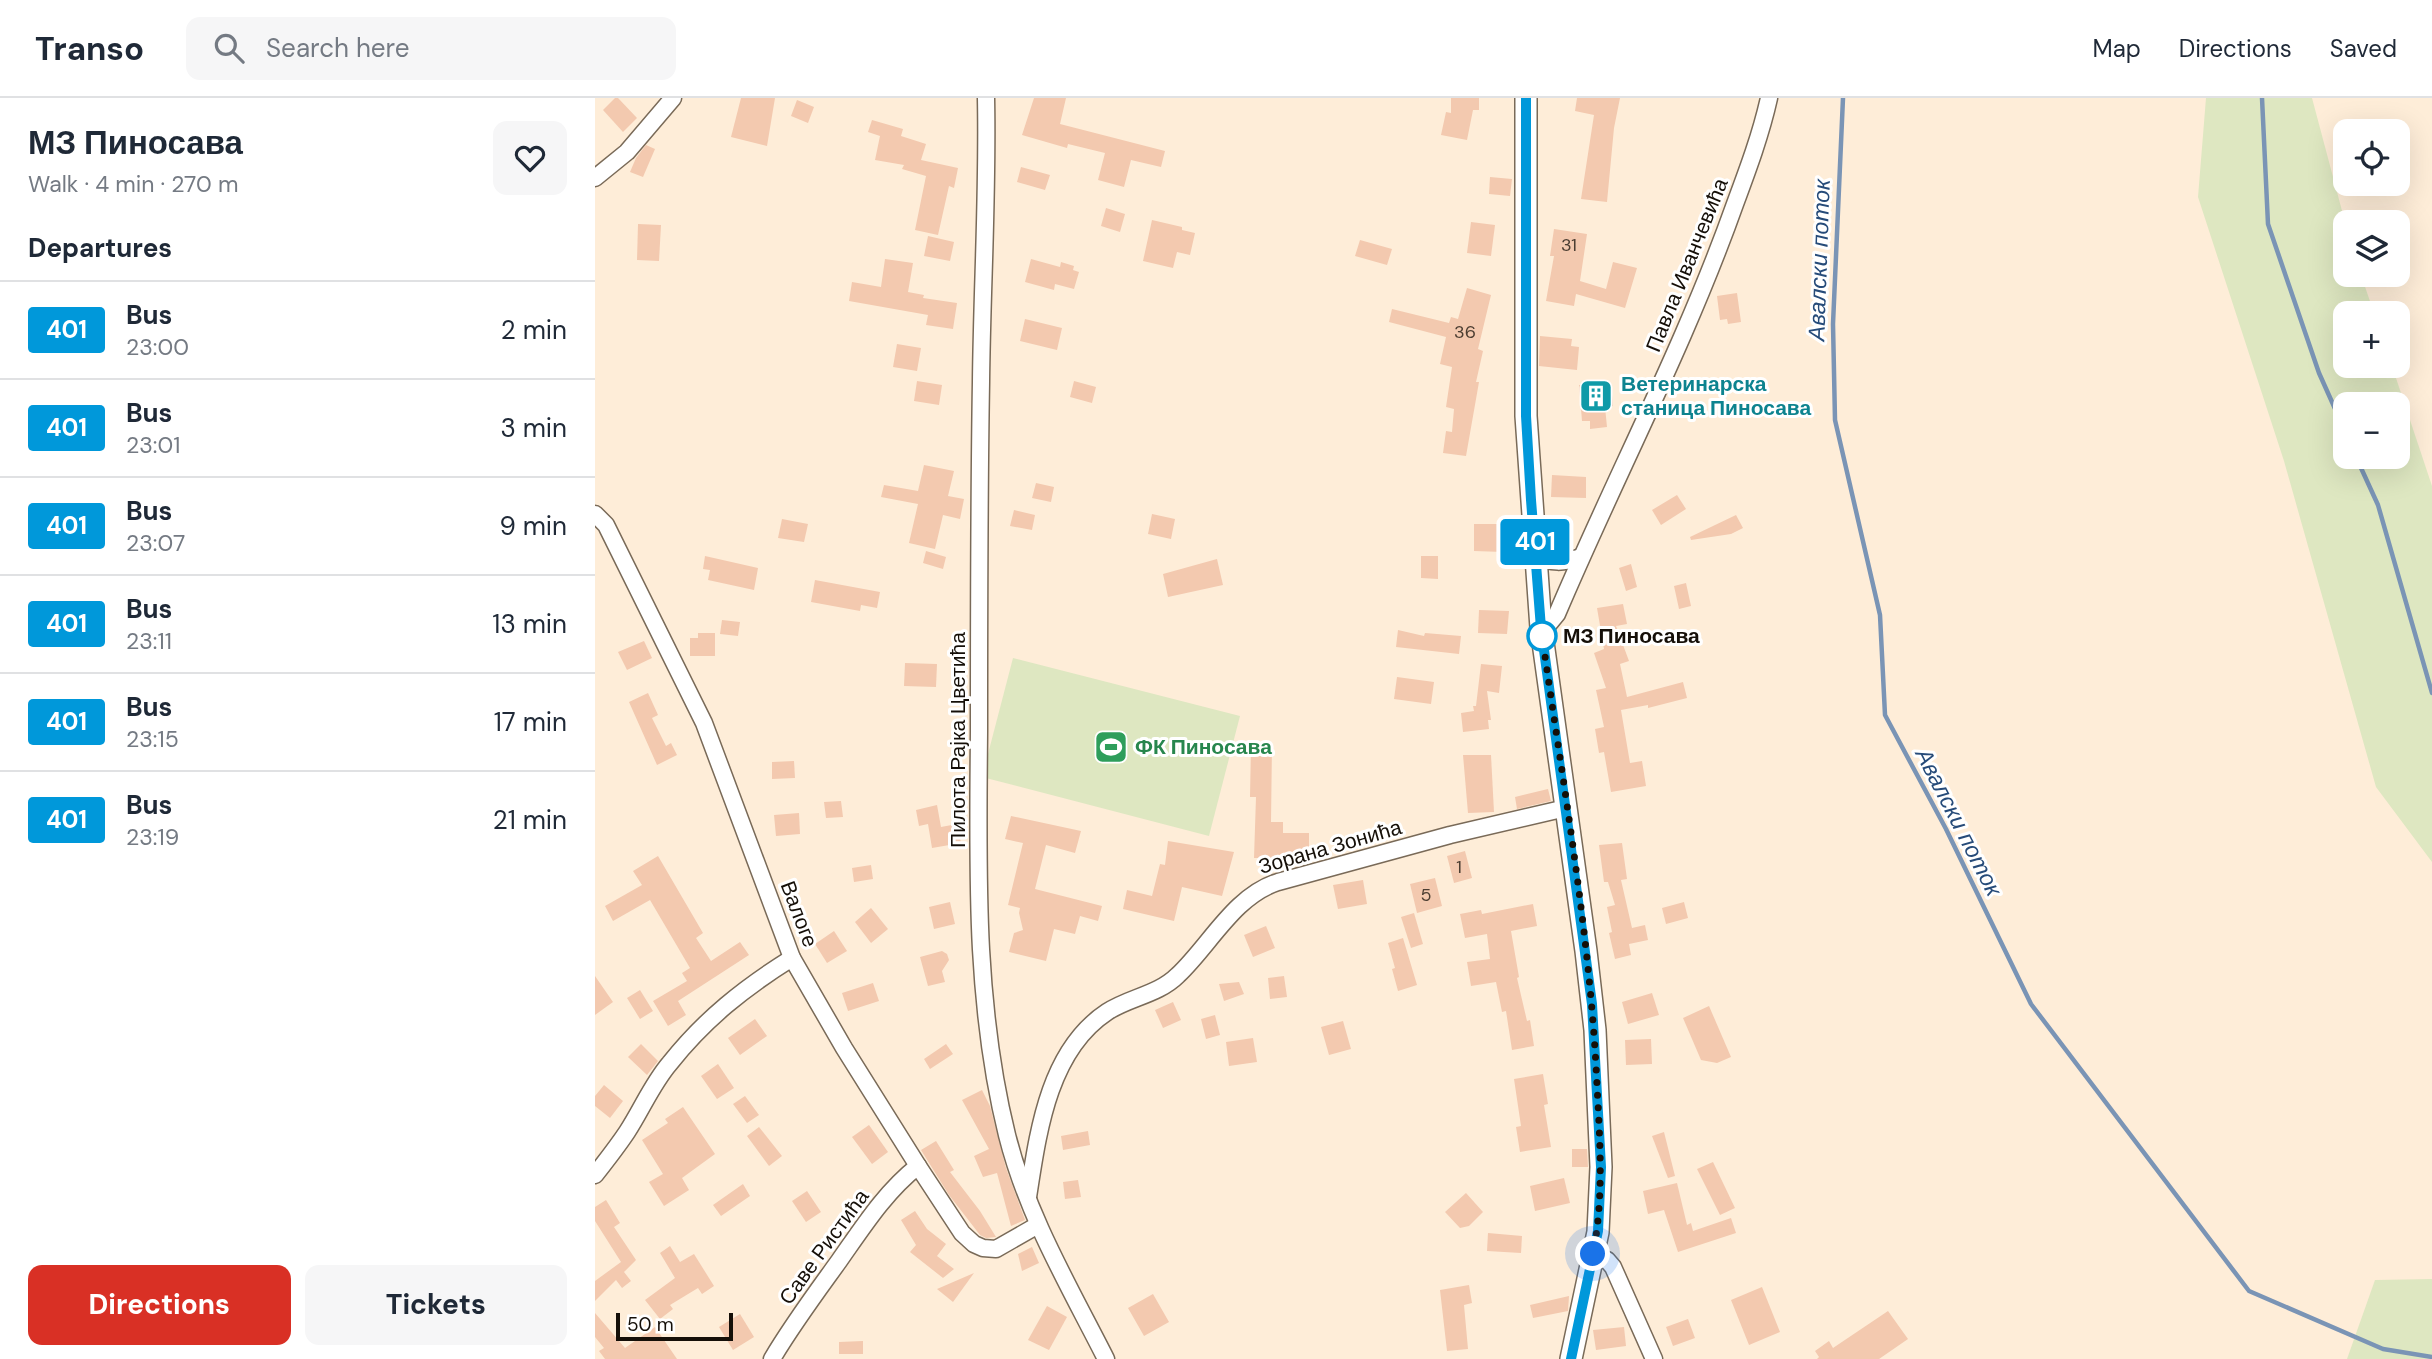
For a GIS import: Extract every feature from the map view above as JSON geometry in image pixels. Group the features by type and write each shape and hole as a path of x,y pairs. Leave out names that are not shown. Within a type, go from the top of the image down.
{"street":[{"path":"595,178 627,152 673,98"},
{"name":"Пилота Рајка Цветића","path":"986,98 978,794 980,962 985,1017 993,1072 1008,1139 1028,1200 1106,1359"},
{"path":"1526,98 1526,416 1535,555 1541,628 1595,1030 1601,1194 1593,1254 1571,1359"},
{"name":"Павла Иванчевића","path":"1541,628 1553,621 1709,278 1759,138 1769,98"},
{"name":"Валоге","path":"595,514 605,526 704,723 792,958 844,1048 962,1233 974,1244 996,1249 1038,1225"},
{"path":"1535,555 1546,561 1556,562 1569,562 1581,557"},
{"name":"Зорана Зонића","path":"1028,1200 1040,1121 1061,1069 1075,1043 1108,1011 1168,984 1255,891 1278,882 1450,835 1566,808"},
{"path":"595,1175 628,1130 669,1065 697,1032 722,1006 792,958"},
{"path":"1008,1139 1020,1135 1040,1121"},
{"name":"Саве Ристића","path":"772,1359 786,1335 881,1201 918,1166"},
{"path":"1593,1254 1607,1260 1613,1267 1654,1359"}],"green space":[{"path":"2206,98 2312,98 2333,177 2333,196 2338,196 2342,210 2333,210 2333,287 2365,287 2370,301 2333,301 2333,378 2396,378 2401,392 2333,392 2333,469 2410,469 2410,420 2432,486 2432,862 2376,787 2284,461 2198,197"},
{"name":"ФК Пиносава","path":"1013,658 1240,716 1209,836 982,777"},
{"path":"2432,1279 2432,1359 2347,1359 2375,1280"}],"building":[{"path":"615,98 637,118 623,132 603,110"},
{"path":"741,98 775,98 767,146 731,137"},
{"path":"1034,98 1066,98 1060,124 1165,151 1161,167 1131,160 1124,187 1098,180 1105,153 1068,144 1067,148 1022,135"},
{"path":"1451,98 1479,98 1479,110 1473,110 1467,140 1441,135 1446,112 1451,113"},
{"path":"1577,98 1620,98 1614,128 1607,202 1581,199 1594,115 1575,111"},
{"path":"797,100 814,107 808,123 791,116"},
{"path":"872,120 903,129 901,136 926,144 921,160 958,168 954,188 949,186 938,235 915,230 926,176 902,169 904,165 875,160 880,136 868,132"},
{"path":"646,145 655,149 643,177 630,172"},
{"path":"1021,167 1050,175 1045,190 1017,182"},
{"path":"1490,177 1512,179 1510,196 1489,194"},
{"path":"1106,208 1125,214 1120,232 1101,226"},
{"path":"1152,220 1195,233 1190,255 1177,252 1173,268 1143,261"},
{"path":"1471,222 1495,225 1491,256 1467,253"},
{"path":"638,224 661,225 659,261 637,260"},
{"path":"1554,229 1587,234 1580,281 1606,289 1613,262 1637,268 1625,308 1576,294 1574,306 1546,301 1554,256 1550,256"},
{"path":"928,236 954,242 950,261 924,256"},
{"path":"1360,240 1392,249 1387,265 1355,256"},
{"path":"885,259 913,263 908,292 924,295 923,298 957,303 953,329 926,325 928,315 849,301 852,282 881,287"},
{"path":"1031,259 1060,267 1061,262 1074,266 1073,270 1079,272 1074,289 1055,284 1054,290 1025,282"},
{"path":"1467,288 1491,295 1478,349 1483,351 1466,456 1443,453 1446,431 1452,432 1454,409 1446,407 1452,367 1440,364 1446,337 1389,322 1392,309 1449,323 1451,317 1458,319"},
{"path":"1737,293 1741,322 1728,324 1727,319 1720,320 1717,296"},
{"path":"1025,319 1062,328 1057,350 1020,341"},
{"path":"1540,336 1572,339 1571,346 1579,347 1577,370 1539,366"},
{"path":"897,344 921,348 917,371 893,367"},
{"path":"917,381 942,385 939,405 914,401"},
{"path":"1074,381 1096,387 1092,403 1070,397"},
{"name":"Ветеринарска станица Пиносава","path":"1611,383 1613,406 1605,407 1607,427 1590,429 1590,421 1582,421 1579,385"},
{"path":"924,465 954,471 948,496 964,499 960,519 943,515 935,549 909,543 918,504 881,497 884,485 918,491"},
{"path":"1552,475 1586,477 1586,498 1551,497"},
{"path":"1036,483 1054,487 1051,502 1032,498"},
{"path":"1677,495 1686,509 1661,525 1652,510"},
{"path":"1014,510 1035,515 1032,530 1010,526"},
{"path":"1152,514 1175,519 1171,539 1148,534"},
{"path":"1736,515 1743,528 1731,534 1691,540 1690,537"},
{"path":"782,519 808,524 804,542 778,538"},
{"path":"1474,524 1504,524 1503,552 1474,551"},
{"path":"926,551 946,557 943,569 923,563"},
{"path":"705,556 758,568 754,590 708,580 710,570 703,569"},
{"path":"1421,556 1438,556 1438,579 1421,578"},
{"path":"1217,559 1223,585 1168,597 1163,574"},
{"path":"1631,564 1637,587 1626,591 1619,568"},
{"path":"815,580 880,592 877,608 861,605 860,611 811,602"},
{"path":"1686,583 1691,606 1679,609 1674,586"},
{"path":"1623,604 1627,624 1616,626 1629,661 1620,664 1627,697 1683,682 1687,698 1648,708 1648,705 1621,710 1630,763 1642,761 1646,786 1611,792 1604,752 1599,753 1595,729 1604,727 1596,690 1606,688 1594,653 1604,649 1597,608"},
{"path":"1479,610 1509,611 1507,634 1478,633"},
{"path":"722,620 740,622 738,636 720,634"},
{"path":"1398,630 1424,636 1425,633 1461,636 1459,654 1396,647"},
{"path":"698,633 715,633 715,656 690,656 690,638 698,638"},
{"path":"644,641 652,658 627,670 618,652"},
{"path":"905,663 937,664 936,687 904,686"},
{"path":"1481,664 1502,666 1499,693 1487,691 1491,720 1488,720 1489,729 1463,732 1461,713 1474,711"},
{"path":"1397,677 1434,682 1431,704 1394,699"},
{"path":"648,693 658,715 652,718 666,746 671,743 677,755 657,765 629,702"},
{"path":"1251,744 1272,744 1271,822 1283,822 1283,833 1309,833 1309,854 1283,855 1283,858 1254,858 1256,797 1250,797"},
{"path":"1463,755 1491,755 1494,812 1468,813"},
{"path":"794,761 795,778 772,779 772,762"},
{"path":"1548,789 1551,801 1517,809 1515,797"},
{"path":"841,801 843,817 826,818 824,802"},
{"path":"937,805 941,827 957,824 961,843 932,848 928,824 919,826 916,810"},
{"path":"799,813 800,834 776,836 774,815"},
{"path":"1011,816 1081,831 1075,853 1046,845 1035,889 1102,906 1098,921 1080,916 1075,934 1054,929 1046,961 1009,952 1014,933 1023,930 1020,908 1008,905 1023,843 1005,839"},
{"path":"1168,841 1234,852 1222,896 1182,887 1174,921 1123,909 1127,890 1152,896 1160,864 1165,865"},
{"path":"1622,843 1627,879 1621,880 1632,928 1645,925 1648,940 1629,944 1631,955 1615,959 1607,907 1615,905 1608,882 1604,882 1599,845"},
{"path":"1465,851 1472,878 1454,883 1447,856"},
{"path":"658,856 703,933 696,938 711,961 740,942 749,955 678,1001 686,1015 668,1026 653,1001 687,981 682,973 690,968 650,900 613,921 605,906 642,885 633,871"},
{"path":"871,865 873,879 854,882 852,868"},
{"path":"1435,878 1442,906 1417,913 1410,884"},
{"path":"1363,880 1367,904 1338,909 1333,885"},
{"path":"950,902 955,924 934,929 929,907"},
{"path":"1684,902 1688,918 1666,924 1662,908"},
{"path":"1533,904 1537,926 1511,931 1519,977 1517,978 1527,1021 1530,1020 1534,1046 1512,1050 1506,1011 1502,1012 1496,982 1471,986 1467,962 1490,959 1487,934 1465,938 1460,914 1481,910 1482,914"},
{"path":"871,908 888,929 871,943 855,922"},
{"path":"1414,913 1423,944 1411,948 1401,917"},
{"path":"1266,926 1275,948 1253,957 1244,935"},
{"path":"834,931 847,951 827,963 815,944"},
{"path":"1403,938 1417,985 1398,991 1388,943"},
{"path":"942,951 947,954 949,960 942,971 945,982 928,986 920,957"},
{"path":"595,976 613,1002 595,1015"},
{"path":"1284,976 1287,997 1270,999 1268,978"},
{"path":"1239,982 1244,994 1224,1001 1219,984"},
{"path":"873,983 879,1001 848,1011 842,993"},
{"path":"640,990 653,1011 640,1019 627,998"},
{"path":"1652,993 1659,1015 1628,1024 1622,1002"},
{"path":"1173,1002 1181,1020 1163,1028 1155,1010"},
{"path":"1709,1006 1731,1057 1717,1063 1701,1060 1683,1018"},
{"path":"1215,1015 1220,1035 1206,1039 1201,1019"},
{"path":"755,1019 767,1036 740,1055 728,1038"},
{"path":"1343,1021 1351,1049 1329,1055 1321,1027"},
{"path":"1253,1038 1257,1062 1229,1066 1226,1042"},
{"path":"1651,1039 1652,1064 1626,1065 1625,1040"},
{"path":"641,1044 658,1061 647,1075 628,1057"},
{"path":"946,1044 953,1054 930,1069 924,1059"},
{"path":"718,1064 734,1088 717,1099 701,1076"},
{"path":"1543,1074 1548,1104 1544,1105 1551,1147 1520,1152 1516,1127 1521,1126 1514,1079"},
{"path":"604,1085 623,1101 610,1118 595,1106 595,1096"},
{"path":"982,1090 990,1106 1006,1168 1025,1220 1011,1226 997,1173 983,1177 974,1156 989,1149 962,1100"},
{"path":"745,1096 759,1115 747,1123 733,1104"},
{"path":"683,1107 715,1154 682,1178 689,1190 664,1206 649,1182 663,1174 642,1140 668,1123 665,1119"},
{"path":"869,1125 888,1152 872,1164 852,1137"},
{"path":"759,1127 782,1156 769,1166 747,1136"},
{"path":"1088,1131 1090,1145 1063,1150 1061,1136"},
{"path":"1664,1132 1675,1176 1668,1178 1652,1136"},
{"path":"936,1141 954,1170 950,1172 996,1237 986,1238 980,1235 949,1195 921,1150"},
{"path":"1572,1149 1587,1149 1588,1167 1572,1167"},
{"path":"1713,1162 1735,1208 1720,1215 1697,1169"},
{"path":"1564,1178 1570,1203 1535,1211 1530,1186"},
{"path":"1078,1180 1081,1197 1065,1199 1063,1182"},
{"path":"1677,1183 1687,1225 1691,1223 1693,1231 1731,1218 1736,1233 1678,1252 1664,1210 1648,1214 1643,1191"},
{"path":"743,1184 750,1196 721,1216 713,1205"},
{"path":"807,1191 821,1212 806,1222 792,1201"},
{"path":"1466,1193 1483,1212 1469,1226 1460,1228 1445,1212"},
{"path":"606,1200 620,1223 614,1227 636,1260 624,1272 631,1281 622,1288 616,1280 595,1301 595,1281 621,1262 595,1221 595,1207"},
{"path":"915,1211 927,1229 946,1244 937,1256 954,1269 943,1278 910,1252 916,1245 901,1220"},
{"path":"1488,1233 1522,1236 1521,1253 1487,1251"},
{"path":"670,1246 680,1262 694,1254 714,1286 702,1294 698,1288 670,1305 673,1309 660,1319 645,1300 675,1278 660,1253"},
{"path":"1032,1247 1039,1263 1022,1271 1018,1254"},
{"path":"974,1273 953,1302 937,1289"},
{"path":"1469,1285 1472,1303 1464,1305 1468,1349 1447,1351 1440,1290"},
{"path":"1762,1287 1780,1332 1749,1345 1731,1300"},
{"path":"1153,1294 1169,1322 1144,1336 1128,1308"},
{"path":"1569,1296 1568,1311 1533,1318 1530,1305"},
{"path":"1047,1306 1067,1317 1049,1350 1028,1340"},
{"path":"1888,1311 1908,1339 1879,1359 1817,1359 1819,1357 1815,1351 1829,1341 1833,1348"},
{"path":"595,1313 625,1348 655,1327 677,1359 605,1359 599,1351 604,1348 595,1337"},
{"path":"740,1314 754,1337 733,1350 719,1327"},
{"path":"1688,1319 1695,1338 1673,1346 1666,1327"},
{"path":"1624,1327 1626,1346 1596,1350 1593,1330"},
{"path":"863,1341 863,1354 839,1354 839,1342"}],"waterway":[{"name":"Авалски поток","path":"1843,98 1833,324 1835,420 1880,615 1885,715 1946,829 2031,1004 2249,1291 2383,1349 2432,1357"},
{"path":"2262,98 2268,224 2319,373 2333,404"},
{"path":"2362,469 2378,505 2432,693"}],"bus line":[{"name":"401","path":"1526,98 1526,416 1531,500 1541,628 1595,1030 1601,1167 1598,1231 1571,1359"}],"place":[{"name":"Ветеринарска станица Пиносава","path":"1596,396"},
{"name":"МЗ Пиносава","path":"1542,636"},
{"name":"ФК Пиносава","path":"1111,747"}],"route":[{"path":"1542,636 1541,628 1595,1030 1601,1194 1593,1254"}]}
